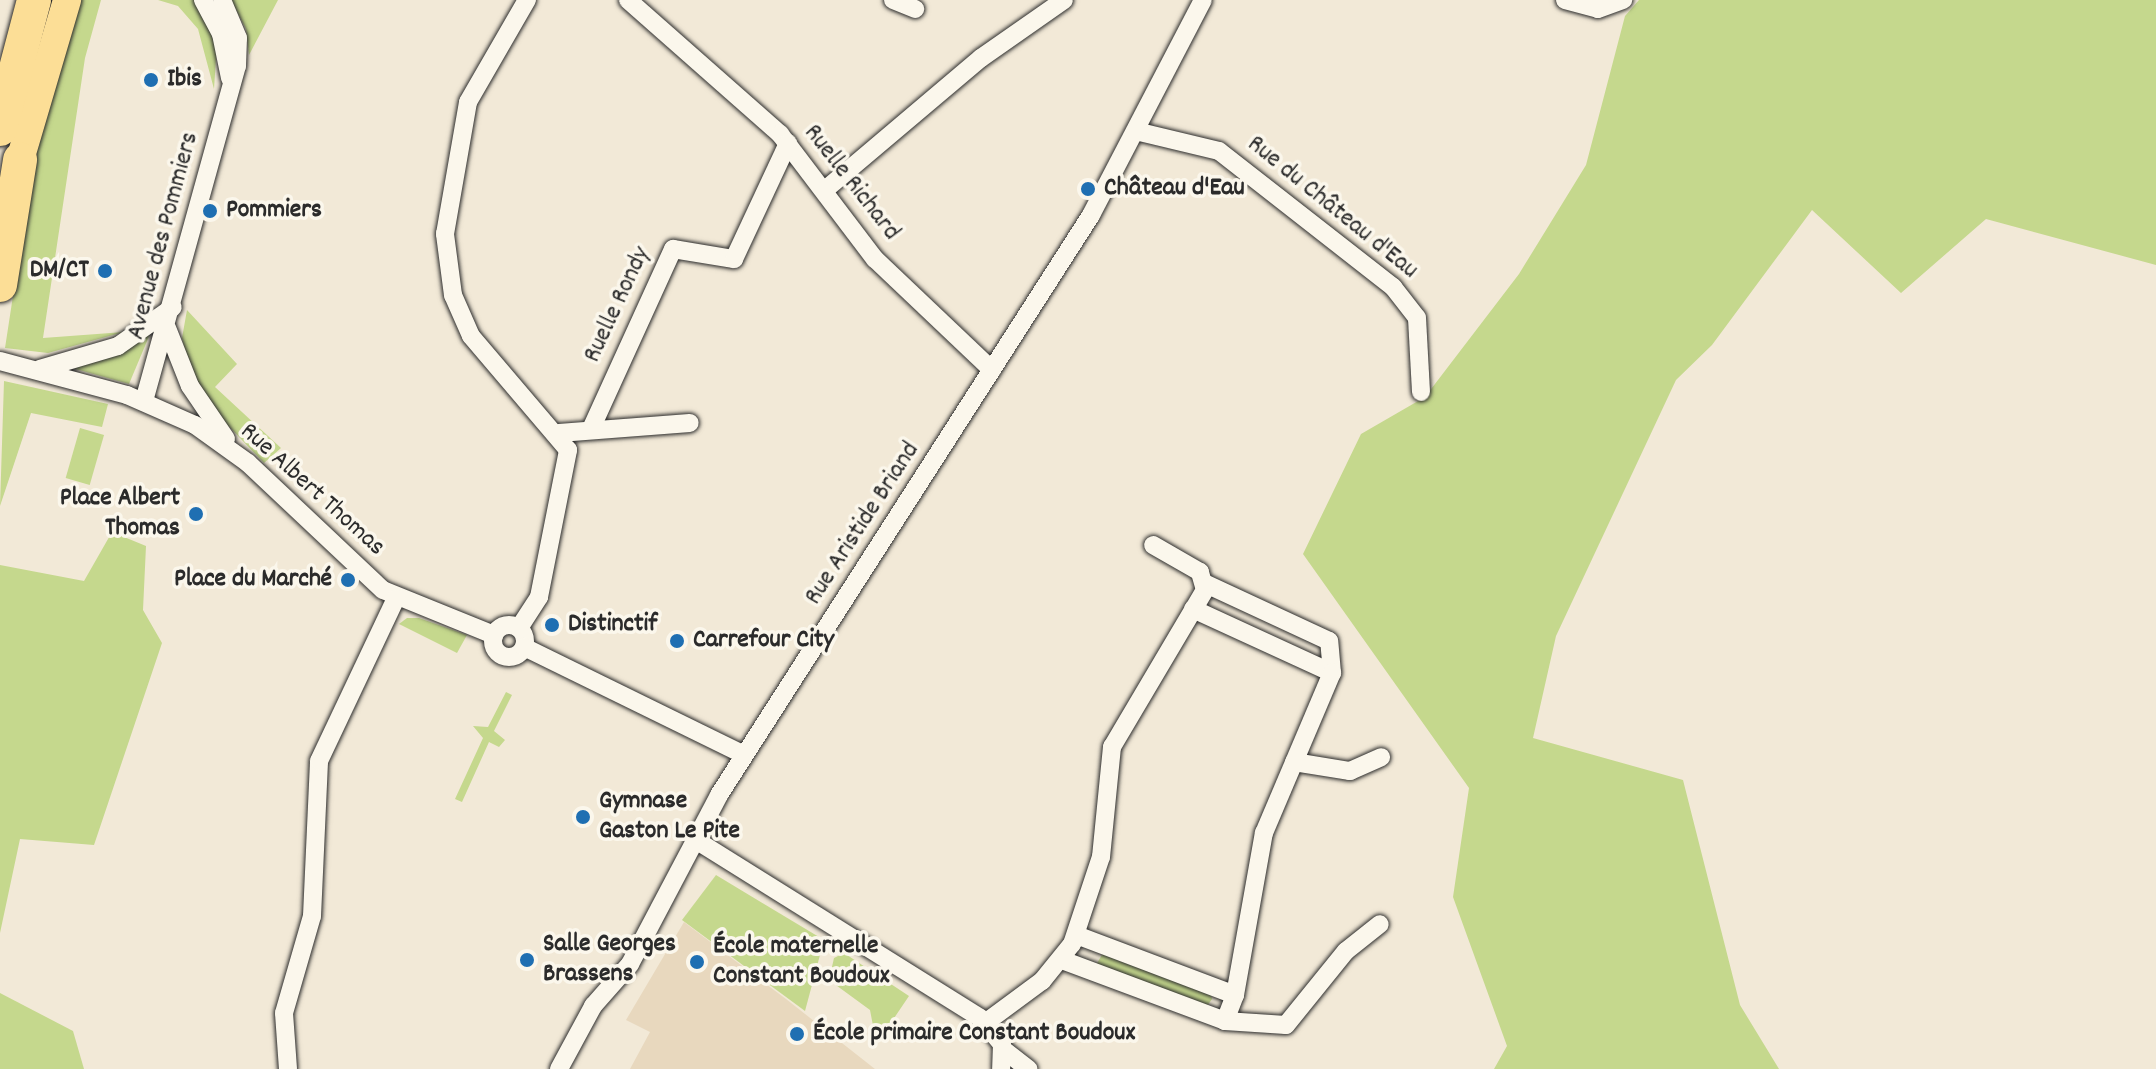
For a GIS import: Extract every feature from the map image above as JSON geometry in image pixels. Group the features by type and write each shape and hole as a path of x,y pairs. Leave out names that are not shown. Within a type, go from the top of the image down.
{"highway":[{"path":"0,129 34,0"},
{"path":"0,285 20,160"}],"main road":[{"path":"20,160 67,0"}],"street":[{"name":"Avenue des Pommiers","path":"203,0 221,34 231,84"},
{"name":"Avenue des Pommiers","path":"144,401 173,307 231,84 238,38 222,0"},
{"path":"524,647 519,628 539,597 568,456 559,433 471,336 446,256 452,168 468,102 527,0"},
{"name":"Ruelle Richard","path":"628,0 788,143 826,189 875,259 992,370"},
{"path":"893,0 915,9"},
{"path":"826,189 981,58 1064,0"},
{"name":"Rue Aristide Briand","path":"559,1069 593,1006 630,964 694,839 744,755 992,370 1136,131 1203,0"},
{"path":"1565,0 1598,9 1623,0"},
{"name":"Rue du Château d'Eau","path":"1136,131 1219,151 1393,287 1417,318 1421,392"},
{"name":"Ruelle Rondy","path":"591,429 673,249 734,259 788,143"},
{"path":"37,370 107,351 173,307"},
{"path":"167,328 190,386 237,454"},
{"name":"Rue Albert Thomas","path":"0,361 144,401 237,454 396,598 494,635 502,656 524,647 744,755"},
{"path":"559,433 690,423"},
{"path":"1153,545 1200,572 1206,584 1329,641 1332,673 1257,858 1235,995 1225,1021"},
{"path":"985,1023 1062,960 1076,935 1101,857 1112,747 1206,584"},
{"path":"288,1069 284,1013 312,916 319,761 396,598"},
{"path":"1193,609 1332,673"},
{"path":"494,635 505,626 519,628"},
{"path":"1294,762 1350,771 1381,757"},
{"path":"694,839 985,1023 1002,1060 1025,1067"},
{"path":"1062,960 1225,1021 1286,1025 1346,951 1380,924"},
{"path":"1076,935 1235,995"}],"shaded area":[{"name":"École maternelle Constant Boudoux","path":"684,922 875,1069 630,1069 650,1032 626,1020"}],"green space":[{"path":"75,0 101,0 85,58 43,338 124,332 48,353 5,348 47,74"},
{"path":"158,0 196,0 217,44 214,89 198,29 178,6"},
{"path":"231,0 278,0 249,55 246,29"},
{"path":"1639,0 2156,0 2156,265 1986,219 1901,293 1812,210 1712,345 1676,380 1556,636 1533,738 1683,780 1740,1005 1779,1069 1494,1069 1507,1046 1453,897 1469,788 1303,554 1361,434 1425,397 1519,274 1586,165 1625,16"},
{"path":"187,310 237,364 215,387 281,448 264,463 219,416 189,367 182,338"},
{"path":"150,334 129,384 72,368"},
{"path":"4,381 108,404 102,427 31,413 0,506"},
{"path":"80,428 104,435 90,485 66,478"},
{"path":"112,532 146,546 143,610 162,643 94,845 20,839 0,933 0,565 84,581"},
{"path":"407,618 419,618 467,635 457,653 399,624"},
{"path":"506,692 512,695 494,731 505,740 499,747 489,742 462,802 455,799 483,738 473,726 488,727"},
{"path":"716,875 824,940 805,1011 682,920"},
{"path":"844,953 909,996 884,1033 874,1031 870,1010 829,980 834,958"},
{"path":"1103,953 1211,995 1212,999 1207,1006 1096,965"},
{"path":"0,993 73,1031 84,1069 0,1069"}],"place":[{"name":"Ibis","path":"151,80"},
{"name":"Château d'Eau","path":"1088,189"},
{"name":"Pommiers","path":"210,211"},
{"name":"DM/CT","path":"105,271"},
{"name":"Place Albert Thomas","path":"196,514"},
{"name":"Place du Marché","path":"348,580"},
{"name":"Distinctif","path":"552,625"},
{"name":"Carrefour City","path":"677,641"},
{"name":"Gymnase Gaston Le Pite","path":"583,817"},
{"name":"Salle Georges Brassens","path":"527,960"},
{"name":"École maternelle Constant Boudoux","path":"697,962"},
{"name":"École primaire Constant Boudoux","path":"797,1034"}]}
